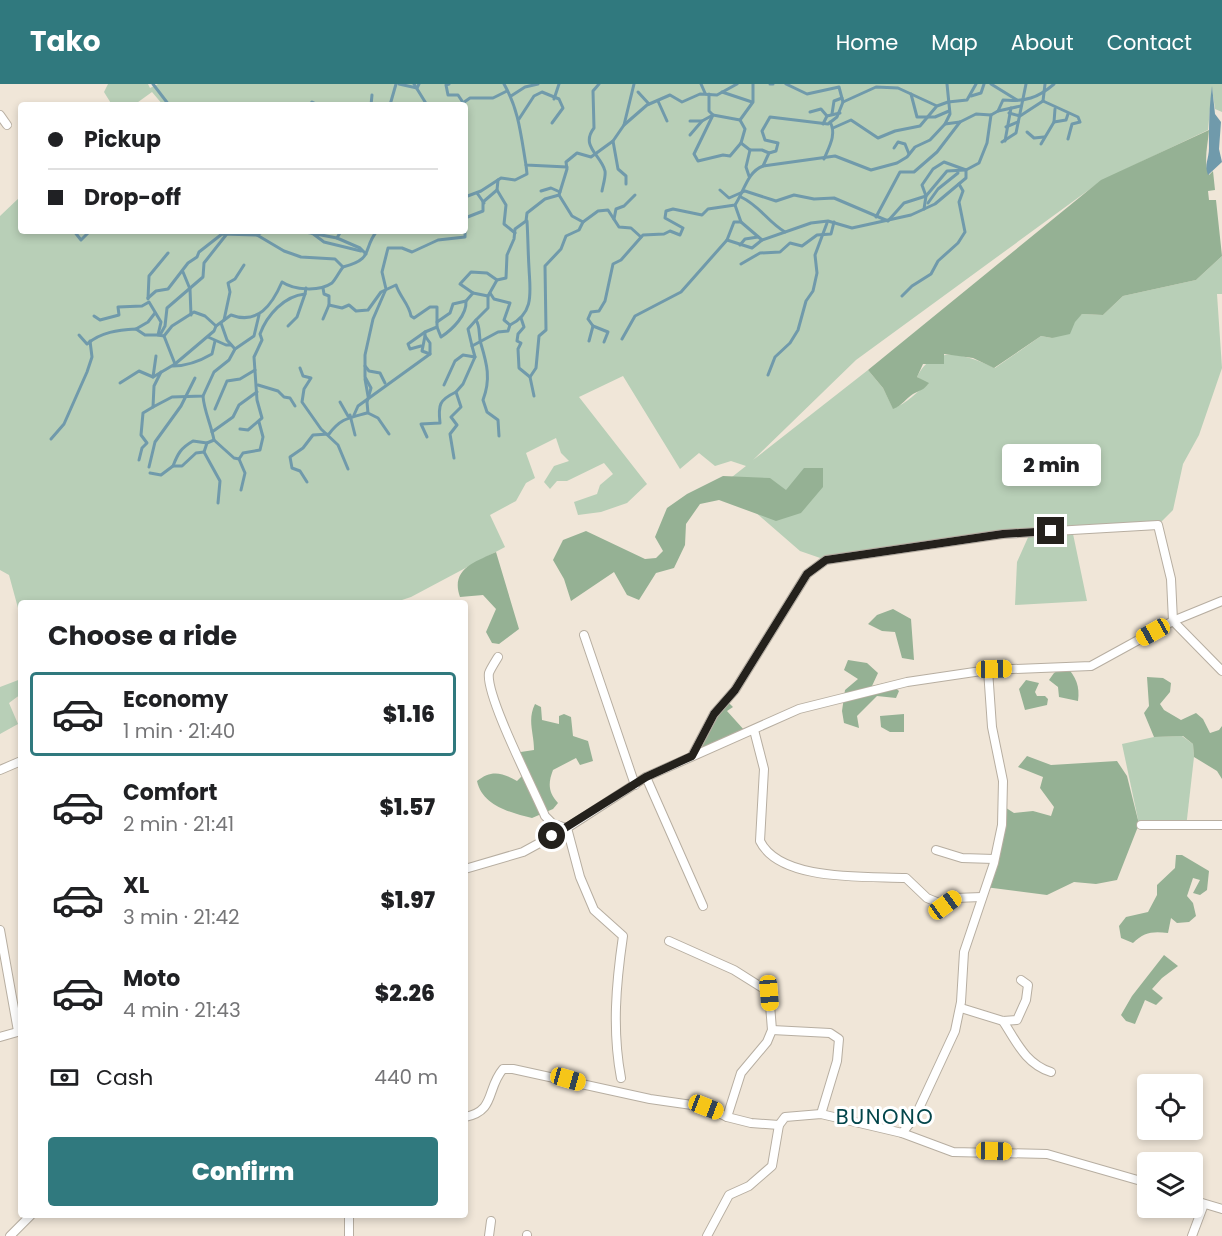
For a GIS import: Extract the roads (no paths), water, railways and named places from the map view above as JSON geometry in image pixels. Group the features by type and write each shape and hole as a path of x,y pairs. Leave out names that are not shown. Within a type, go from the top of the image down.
{"street":[{"path":"0,115 7,125"},
{"path":"692,756 714,714 735,690 807,574 826,560 1003,534 1158,525 1171,579 1173,621 1222,671"},
{"path":"468,867 523,852 567,828 646,777 799,709 907,682 988,670 1091,666 1173,621 1222,601"},
{"path":"584,635 635,785"},
{"path":"498,657 489,673 489,685 503,724 544,816 553,824 567,828"},
{"path":"902,1133 915,1117 956,1031 961,1008 964,952 994,859 1002,825 1003,781 992,727 988,670"},
{"path":"754,730 764,769 760,841 773,857 801,869 827,874 906,878 927,898 944,906 955,898 982,897"},
{"path":"0,770 18,761"},
{"path":"646,777 704,906"},
{"path":"1141,825 1222,825"},
{"path":"567,828 580,877 594,910 623,936 615,1002 616,1047 621,1078"},
{"path":"936,850 968,859 994,859"},
{"path":"0,930 18,1021"},
{"path":"669,941 734,970 769,993 772,1030 767,1042 741,1073 727,1117"},
{"path":"961,1008 1003,1021 1020,1018 1028,985 1021,980"},
{"path":"1003,1021 1027,1059 1039,1068 1051,1072"},
{"path":"772,1030 830,1033 839,1039 837,1061 821,1114"},
{"path":"0,1037 18,1032"},
{"path":"468,1116 475,1115 487,1105 494,1083 502,1069 568,1079 650,1099 706,1107 727,1117 779,1125"},
{"path":"707,1236 729,1195 749,1186 772,1166 779,1125 784,1117 821,1114 902,1133 953,1152 1047,1154 1137,1181"},
{"path":"1192,1236 1204,1204 1222,1209"},
{"path":"10,1236 28,1218"},
{"path":"349,1218 349,1236"},
{"path":"489,1236 491,1221"}],"water":[{"path":"1212,86 1215,114 1221,122 1219,149 1222,162 1208,175 1207,165"}],"waterway":[{"path":"153,84 167,102"},
{"path":"391,102 396,84"},
{"path":"399,84 417,88 419,84"},
{"path":"414,84 425,102"},
{"path":"449,84 446,85 448,95 458,95 462,101"},
{"path":"504,84 516,113 526,165 567,167"},
{"path":"511,96 525,87 538,84"},
{"path":"554,99 559,84"},
{"path":"599,84 593,91 594,128 589,140 605,171 602,191"},
{"path":"624,125 634,84"},
{"path":"701,84 705,93"},
{"path":"329,305 342,308 349,305 356,311 368,310 381,292 396,285 411,316 414,318 430,307 437,307 437,322 450,313 453,304 466,301 473,293 488,296 497,280 506,278 507,255 514,239 515,229 526,221 527,213 545,199 559,195 567,169 566,162 577,153 591,157 613,141 624,125 647,105 670,95 682,102 700,94 717,95 737,84"},
{"path":"741,143 745,129 740,120 753,102 753,84"},
{"path":"786,84 807,94 839,87 843,102 876,87 898,88 937,106 967,100 976,84"},
{"path":"763,166 835,156 871,170 897,163 907,157 915,147 930,140 945,124 950,114 947,84"},
{"path":"971,96 981,93 984,84"},
{"path":"991,84 1017,100"},
{"path":"1002,142 1016,133 1026,84"},
{"path":"1045,84 1043,101 1078,117 1080,122 1072,124 1068,139"},
{"path":"945,124 960,122 976,114 991,115 998,111 1003,100 1031,98 1054,84"},
{"path":"464,102 470,98 493,98 507,91"},
{"path":"519,119 534,96 542,92 559,99 563,108 552,123"},
{"path":"638,92 649,104"},
{"path":"722,92 752,102"},
{"path":"709,94 709,111 713,115 694,154 698,161 723,155 730,156 741,143 750,150 762,150 769,153"},
{"path":"911,94 917,117 935,117 949,111"},
{"path":"371,102 372,95"},
{"path":"832,114 834,101 842,98"},
{"path":"658,101 667,121"},
{"path":"1009,113 1020,116 1043,101"},
{"path":"589,341 593,326 588,319 591,312 599,311 605,301 613,264 621,260 643,235 664,234 670,231 680,235 683,228 665,218 666,211 673,209 702,215 708,209 735,205 749,178 763,166 769,153 776,151 778,143 765,140 762,131 770,117 828,124 837,117 843,102"},
{"path":"998,111 1021,106"},
{"path":"833,128 851,120 878,138 895,131 920,126 936,107"},
{"path":"1005,141 1011,108"},
{"path":"810,112 821,109 827,116"},
{"path":"1041,144 1054,122 1055,109"},
{"path":"823,124 827,116 840,113"},
{"path":"1054,122 1066,120 1068,114"},
{"path":"690,121 702,121 713,115 740,120"},
{"path":"735,205 741,222 762,240 811,223 828,221 852,228 911,215 935,204 966,178 966,170 979,163 987,143 991,115"},
{"path":"690,135 702,121"},
{"path":"824,159 833,131 830,122"},
{"path":"876,217 900,172 914,172 937,152 960,122"},
{"path":"1006,127 1018,122"},
{"path":"1027,132 1034,138 1044,137"},
{"path":"613,141 618,169 626,176 626,184"},
{"path":"894,148 898,142 905,144 909,154"},
{"path":"749,176 746,167 750,150"},
{"path":"720,190 729,198 745,191 776,201 794,195 814,199 834,198 888,221 904,203 926,196 922,185 933,169 944,162 966,170"},
{"path":"468,196 481,191 501,178 515,180 527,174 526,165"},
{"path":"924,209 926,196 947,171 965,170"},
{"path":"928,203 938,189 958,173"},
{"path":"498,180 497,190 506,205 504,224 515,233"},
{"path":"902,296 912,286 931,274 938,261 958,243 965,232 959,202 963,191 959,184"},
{"path":"541,191 551,188 560,192"},
{"path":"468,217 483,211 483,202 497,190"},
{"path":"477,193 484,203"},
{"path":"530,377 536,368 539,336 546,330 545,266 561,249 566,236 579,230 583,222 572,216 559,195"},
{"path":"614,219 616,209 624,206 635,195"},
{"path":"741,197 785,232"},
{"path":"583,222 598,211 608,210 619,227 631,228 641,237"},
{"path":"454,458 450,434 457,425 451,417 461,407 456,392 463,384 475,357 472,346 498,332 508,331 510,325 518,320 527,308 530,293 527,221"},
{"path":"622,339 635,316 681,292 727,240 734,222 741,222"},
{"path":"741,264 760,253 780,252 790,243 802,246 817,235 831,234 834,222"},
{"path":"768,375 775,357 790,343 798,330 806,301 813,291 817,273 815,255 827,223"},
{"path":"76,234 81,240 87,234"},
{"path":"148,298 156,291 168,289 188,263 222,234 257,235 284,251 301,257 335,259 343,267"},
{"path":"313,234 324,242 361,251"},
{"path":"316,234 337,238 360,248 366,254"},
{"path":"337,238 339,234"},
{"path":"94,316 100,320 119,315 118,307 142,306 149,302 161,322 158,335 164,336 172,326 194,312 205,316 216,326 231,315 241,317 256,315 269,305 282,282 293,287 307,289 320,288 332,283 343,267 360,261 364,257 375,234"},
{"path":"389,434 378,418 368,413 367,402 371,388 365,377 365,355 373,319 386,289 382,272 388,248 402,248 412,252 438,240 465,237 465,234"},
{"path":"160,335 165,326 167,308 203,277 204,263 226,235"},
{"path":"740,245 745,239 758,237"},
{"path":"727,240 752,248 762,240"},
{"path":"148,299 149,276 168,253"},
{"path":"224,320 230,292 228,283 235,279 244,265"},
{"path":"183,272 190,289 191,315"},
{"path":"473,293 460,284 471,272 487,273 497,280"},
{"path":"240,429 248,430 262,418 257,400 254,357 262,340 260,334 263,327 277,308 290,298 305,294 306,288"},
{"path":"323,288 324,294 329,296 329,305 323,319"},
{"path":"490,293 494,299 510,303 504,320 510,325"},
{"path":"288,326 297,317 305,294"},
{"path":"488,296 488,308 476,320 487,372 487,385 483,400 487,412 498,420 499,436"},
{"path":"437,327 441,337 450,330 462,316 466,301"},
{"path":"136,329 148,322 155,313"},
{"path":"161,372 154,386 153,407 172,397 203,396 214,372 229,360 235,349 254,336 259,315"},
{"path":"521,318 524,327 518,334 517,341 521,343 518,349 519,368 530,377 534,396"},
{"path":"472,346 468,329 476,320"},
{"path":"354,415 358,406 430,354 430,343 425,332 437,327 437,322"},
{"path":"221,323 227,340 235,349"},
{"path":"120,383 139,371 153,377 175,364 214,331 216,326"},
{"path":"593,326 608,332 604,342"},
{"path":"79,335 87,344 104,334 123,330 136,329 145,335 158,335"},
{"path":"421,346 410,349 408,344 425,332"},
{"path":"164,336 175,364"},
{"path":"425,336 422,351 430,354"},
{"path":"208,337 231,345"},
{"path":"51,439 64,424 87,372 92,357 90,341"},
{"path":"173,366 193,363 212,354 215,341"},
{"path":"444,385 455,361 463,355 475,357"},
{"path":"153,377 156,356"},
{"path":"365,366 369,371 380,373 385,383"},
{"path":"300,368 303,376 311,378 304,389 302,402 321,429 338,445 348,469"},
{"path":"215,409 227,381 240,379 255,370"},
{"path":"149,467 155,442 181,406 195,378"},
{"path":"365,379 368,396"},
{"path":"258,385 278,391 284,397 290,398 295,406"},
{"path":"212,432 233,417 239,405 257,392"},
{"path":"427,437 421,424 440,423 441,404 456,392"},
{"path":"203,396 214,440 207,443 204,452 220,481 218,503"},
{"path":"340,402 348,416"},
{"path":"139,460 142,448 147,443 141,435 143,413 153,407"},
{"path":"307,482 300,471 292,468 290,457 303,448 313,435 329,434 342,422 367,413"},
{"path":"350,415 355,435"},
{"path":"239,459 243,453 260,450 263,437 259,422"},
{"path":"214,440 234,458 239,459 245,473 241,490"},
{"path":"173,466 180,451 193,441 207,443"},
{"path":"150,473 161,475 173,466 182,466 196,453 204,452"}],"district":[{"name":"BUNONO","path":"885,1116"}]}
